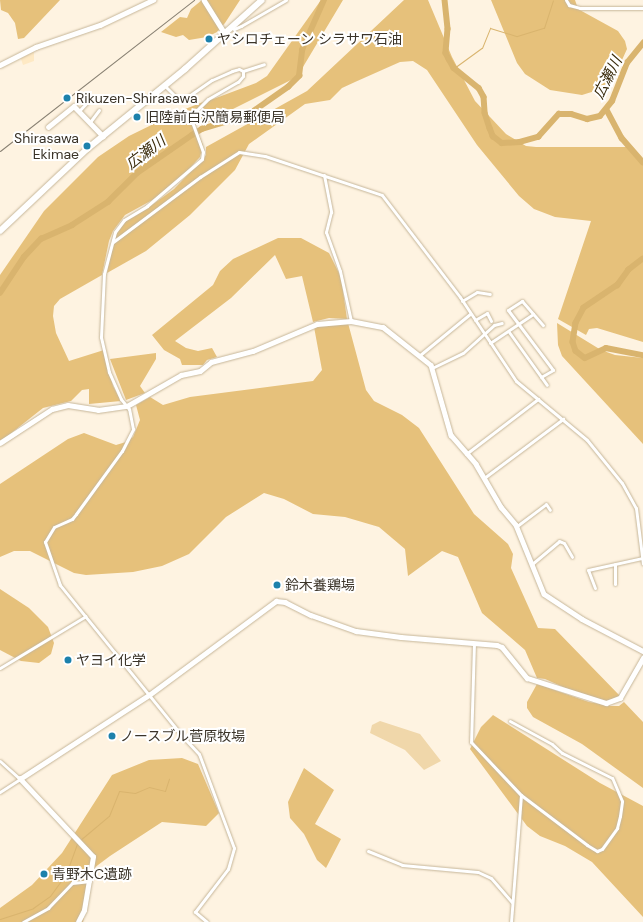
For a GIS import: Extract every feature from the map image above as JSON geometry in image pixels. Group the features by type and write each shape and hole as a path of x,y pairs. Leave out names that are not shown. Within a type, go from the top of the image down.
{"highway":[{"path":"0,231 103,136 165,86 262,0"}],"street":[{"path":"0,65 36,46 100,25 153,0"},
{"path":"204,0 225,33"},
{"path":"232,27 234,29 241,26 286,0"},
{"path":"566,0 569,4 580,8 643,8"},
{"path":"165,86 177,98 183,100 212,80 232,70 239,69 243,71 264,64"},
{"path":"206,922 194,912 228,869 234,848 199,754 149,695 59,582 44,542 54,527 72,519 76,514 122,452 134,428 127,406 109,372 101,337 104,274 114,242 116,230 124,220 147,206 198,162 203,152 191,119 196,111 208,100 238,82 243,76 243,71"},
{"path":"79,111 90,99"},
{"path":"48,127 74,106 103,136"},
{"path":"90,122 99,110"},
{"path":"114,242 235,153 265,156 382,195 462,301 516,381 564,419 587,440 634,500 639,521 643,564"},
{"path":"324,175 332,212 326,232 340,271 351,321"},
{"path":"462,301 478,292 490,294"},
{"path":"542,377 553,370 508,310 522,301 543,325"},
{"path":"475,320 487,313 491,321"},
{"path":"420,355 470,314"},
{"path":"490,343 509,332 533,314"},
{"path":"0,443 60,406 98,410 127,406 178,377 200,371 217,360 253,351 317,324 351,321 388,330 420,355 432,368 445,421 457,444 484,478 501,507 517,526 542,589 548,598 606,633 643,651"},
{"path":"432,368 462,353 494,325 502,322"},
{"path":"509,332 547,385"},
{"path":"466,454 538,399"},
{"path":"484,478 564,419"},
{"path":"517,526 546,504 550,510"},
{"path":"532,564 559,541 564,543 572,557"},
{"path":"595,588 588,570 642,558"},
{"path":"615,564 615,584"},
{"path":"0,792 149,695 276,601 285,602 311,615 356,630 401,638 500,646 513,664 530,680 552,684 568,693 606,703 620,698 643,658"},
{"path":"0,668 86,616"},
{"path":"474,643 470,739 488,761 521,795 597,851 608,844 620,816 622,802 612,778 562,753 552,744 510,721"},
{"path":"0,761 20,779 92,854 94,860 90,881 78,922"},
{"path":"511,922 521,795"},
{"path":"368,851 402,865 478,872 491,878 512,902"},
{"path":"23,922 48,908 72,884 90,881"}],"shaded area":[{"path":"0,0 60,0 24,38 18,39 15,23 8,13 1,10"},
{"path":"202,0 240,0 225,23 217,32 207,37 189,40 183,35 176,37 161,32 180,17 187,18 191,9"},
{"path":"321,0 343,0 297,77 233,109 224,118 198,125 194,114 208,101 256,83 267,76"},
{"path":"404,0 428,0 452,57 475,101 506,134 526,146 629,147 643,159 643,342 597,328 589,329 586,335 558,319 591,221 555,217 534,209 519,196 477,145 427,70 413,61 400,62 342,88 330,100 305,104 249,144 235,170 190,215 146,251 107,273 112,240 118,228 132,215 152,205 174,189 206,155 206,147 307,91"},
{"path":"491,0 575,0 578,9 618,31 625,41 627,49 622,60 607,83 598,90 582,95 550,90 525,74 517,63"},
{"path":"34,49 34,61 23,65 20,56"},
{"path":"203,102 191,116 203,145 200,157 177,182 156,198 125,215 113,231 109,241 102,275 60,299 54,306 53,316 56,333 69,361 104,350 113,386 121,401 89,404 89,389 82,390 71,401 43,408 0,442 0,275 44,211 98,157 129,136 180,111"},
{"path":"278,238 301,238 329,253 341,277 347,319 329,318 313,322 302,276 286,279 275,255 231,298 175,341 186,348 198,351 212,348 217,357 207,360 203,365 182,365 180,359 164,350 152,335 213,285 220,271 233,259"},
{"path":"330,321 348,323 366,390 374,401 402,415 419,428 474,514 508,544 513,554 511,568 538,628 555,629 620,696 619,698 604,701 572,691 545,679 537,678 525,650 482,613 458,557 442,551 408,576 405,549 379,527 345,517 313,514 284,499 264,493 226,517 189,554 162,566 133,572 86,575 74,573 30,551 14,551 0,557 0,484 68,439 84,433 116,445 126,442 133,437 140,420 136,405 150,397 163,405 190,397 313,381 322,370 314,327"},
{"path":"557,323 601,350 615,355 643,358 643,444 562,356 558,345"},
{"path":"156,353 156,359 140,386 145,393 126,400 110,359"},
{"path":"0,589 29,608 48,627 54,643 51,654 39,663 21,661 0,650"},
{"path":"537,684 589,702 619,706 624,702 643,722 643,788 582,744 533,717 527,708 527,702"},
{"path":"493,715 600,783 643,806 643,917 592,862 565,846 540,836 527,826 470,749 481,727"},
{"path":"380,721 420,734 441,761 424,770 405,750 370,733 372,725"},
{"path":"182,758 198,764 219,813 206,826 162,822 94,868 83,922 0,922 0,908 32,885 62,853 112,775 149,760"},
{"path":"304,768 334,790 315,824 341,839 326,868 317,860 304,834 290,818 288,802"}],"waterway":[{"name":"広瀬川","path":"0,293 24,257 41,239 72,225 108,202 137,173 192,135 202,129 248,115 288,87 299,76 302,50 324,0"},
{"name":"広瀬川","path":"445,0 448,29 446,53 454,68 479,88 484,97 485,113 493,136 502,143 520,142 538,137 559,114 571,114 587,119 600,116 612,101 627,63 643,43"},
{"path":"454,68 482,48 490,28 517,36 544,28 553,0"},
{"path":"607,110 622,138 643,162"},
{"path":"643,259 629,270 618,285 584,308 576,323 573,342 576,351 585,358 606,348 643,355"},
{"path":"79,841 109,816 119,791 135,793 149,787 165,791 169,779"},
{"path":"0,919 33,908 50,896 66,874 77,843"}],"railway":[{"path":"0,151 194,0"}],"place":[{"name":"ヤシロチェーン シラサワ石油","path":"209,39"},
{"name":"Rikuzen-Shirasawa","path":"67,98"},
{"name":"旧陸前白沢簡易郵便局","path":"137,117"},
{"name":"Shirasawa Ekimae","path":"87,146"},
{"name":"鈴木養鶏場","path":"277,585"},
{"name":"ヤヨイ化学","path":"68,660"},
{"name":"ノースブル菅原牧場","path":"112,736"},
{"name":"青野木C遺跡","path":"44,874"}]}
